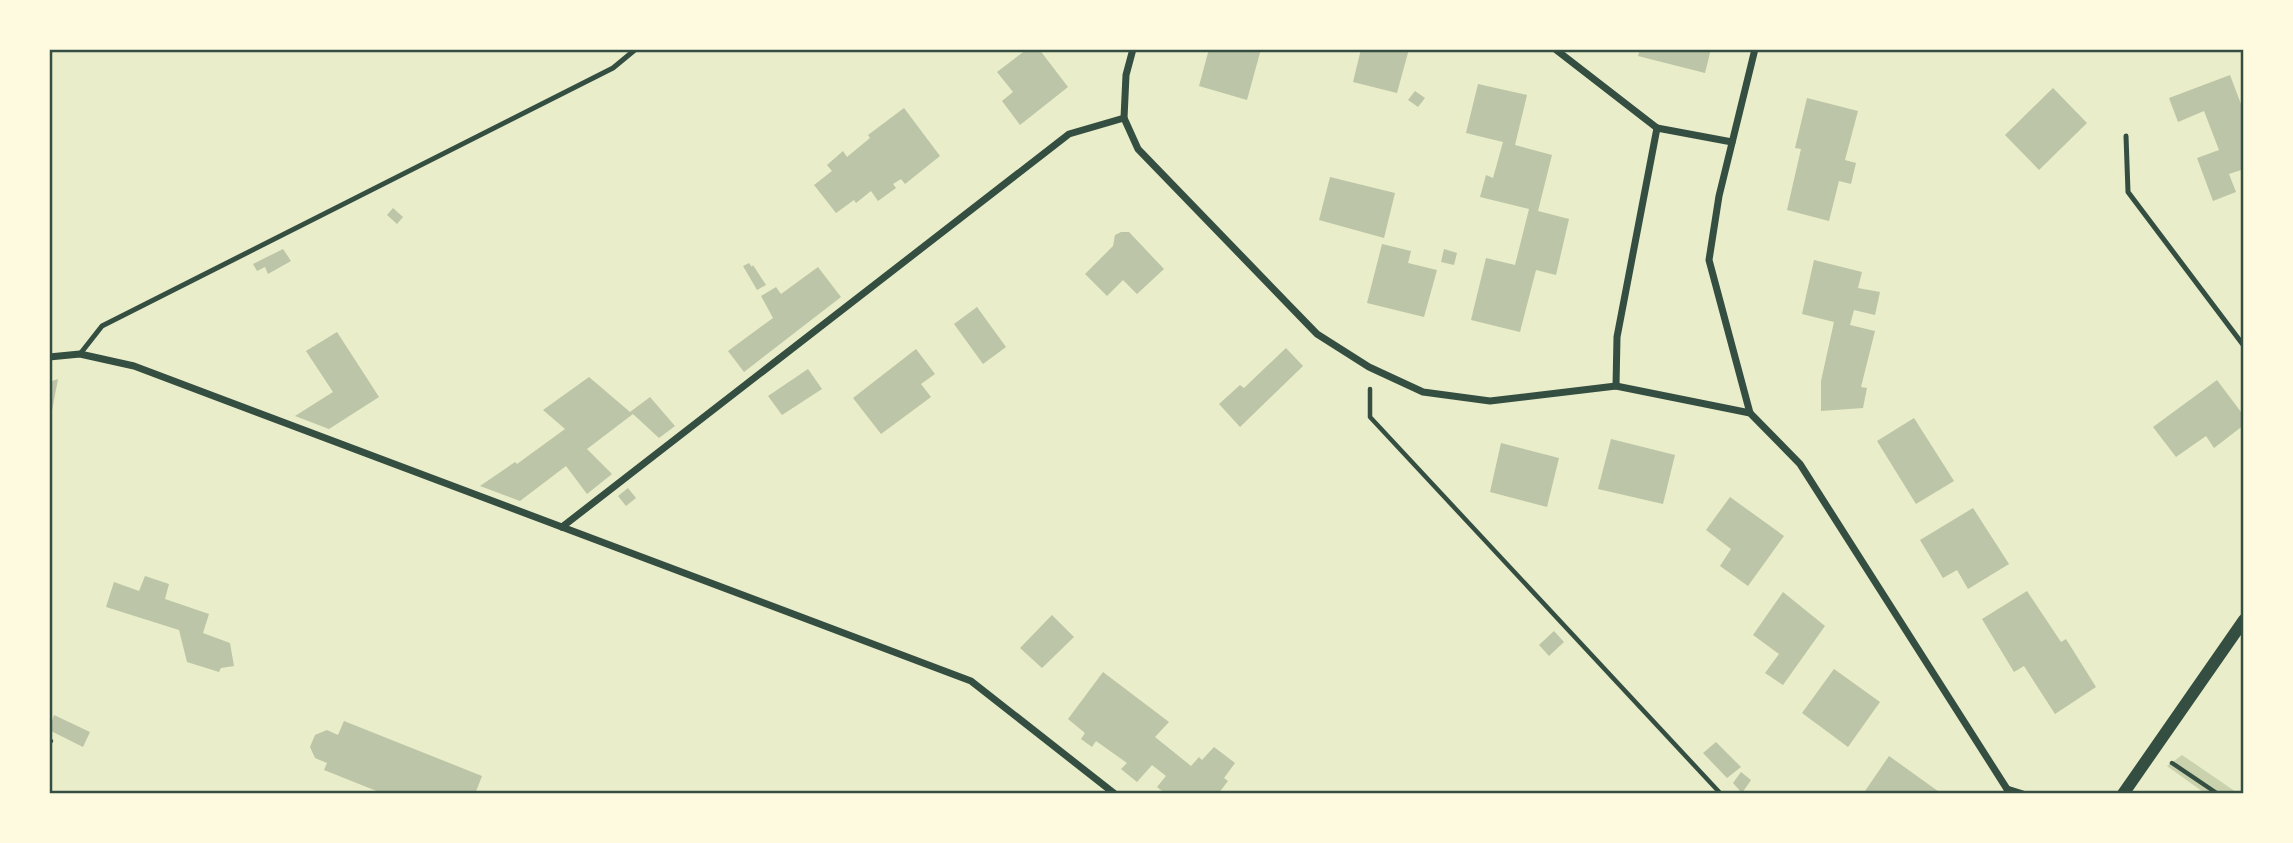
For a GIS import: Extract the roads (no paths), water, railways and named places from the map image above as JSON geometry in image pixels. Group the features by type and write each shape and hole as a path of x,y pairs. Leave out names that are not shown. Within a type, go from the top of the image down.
{"street":[{"path":"1133,49 1126,75 1124,118 1138,149 1317,334 1369,368 1423,392 1490,401 1616,386 1750,413"},
{"path":"1555,49 1657,128 1732,142"},
{"path":"1755,49 1719,196 1709,260 1750,413 1800,464 2008,792 2023,794"},
{"path":"562,527 1069,134 1124,118"},
{"path":"1616,386 1618,337 1657,128"},
{"path":"49,357 80,354 134,366 971,681 1115,794"},
{"path":"2123,794 2244,621"}],"lane":[{"path":"80,354 102,326 613,68 636,49"},
{"path":"2126,136 2128,192 2244,346"}]}
